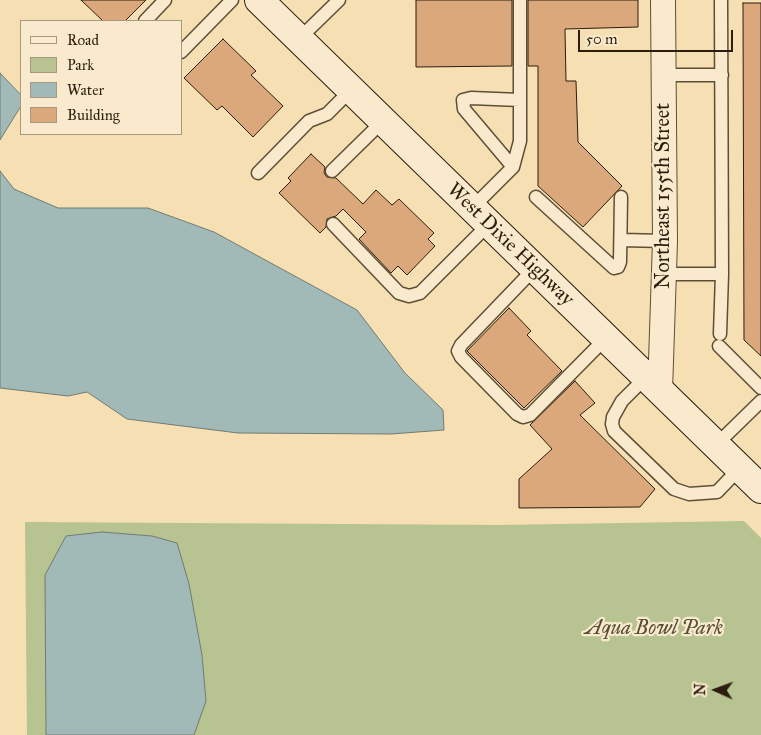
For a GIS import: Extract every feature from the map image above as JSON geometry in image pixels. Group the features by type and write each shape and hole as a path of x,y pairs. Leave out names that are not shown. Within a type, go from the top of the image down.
{"main road":[{"name":"West Dixie Highway","path":"259,0 761,489"}],"street":[{"name":"Northeast 155th Street","path":"653,384 664,274 665,241 663,0"}],"lane":[{"path":"146,20 166,0"},
{"path":"182,51 232,0"},
{"path":"299,39 339,0"},
{"path":"333,224 399,293 409,296 420,293 480,216 513,167 520,141 520,0"},
{"path":"721,0 722,274 719,340 761,388"},
{"path":"664,75 722,75"},
{"path":"258,173 309,121 327,114 351,90"},
{"path":"513,167 468,115 464,109 463,100 471,98 520,100"},
{"path":"332,171 383,120"},
{"path":"536,197 614,268 618,267 620,262 621,197"},
{"path":"621,240 665,241"},
{"path":"534,268 461,345 458,351 460,357 517,414 523,417 530,415 606,338"},
{"path":"664,274 722,274"},
{"path":"653,384 622,401 613,417 612,424 614,431 674,489 689,494 717,492 740,468"},
{"path":"716,445 761,401"}],"green space":[{"name":"Aqua Bowl Park","path":"744,521 761,538 761,735 27,735 25,522 500,525"}],"water":[{"path":"0,73 20,94 20,108 0,140"},
{"path":"0,171 14,189 58,208 148,208 214,232 357,310 405,373 443,410 444,430 391,434 238,433 127,419 87,392 68,396 0,388"},
{"path":"102,532 152,536 177,543 189,584 202,655 206,701 194,735 46,735 45,575 66,536"}],"building":[{"path":"81,0 146,0 126,20 102,20"},
{"path":"416,0 512,0 512,66 416,67"},
{"path":"528,0 638,0 638,27 565,29 566,81 576,81 578,142 622,186 583,227 538,186 538,66 528,66"},
{"path":"743,3 761,3 761,356 744,340"},
{"path":"223,39 256,71 251,75 283,106 253,137 222,106 217,110 184,78"},
{"path":"311,154 325,167 324,173 327,177 336,178 363,204 376,190 392,205 399,199 434,233 428,239 435,246 407,275 398,266 391,273 359,239 366,232 343,209 336,216 327,219 326,227 320,233 279,193 291,181 288,178"},
{"path":"509,308 531,331 527,335 562,371 524,408 467,351"},
{"path":"575,381 595,403 580,415 655,489 640,507 519,508 519,479 552,449 530,425"}]}
